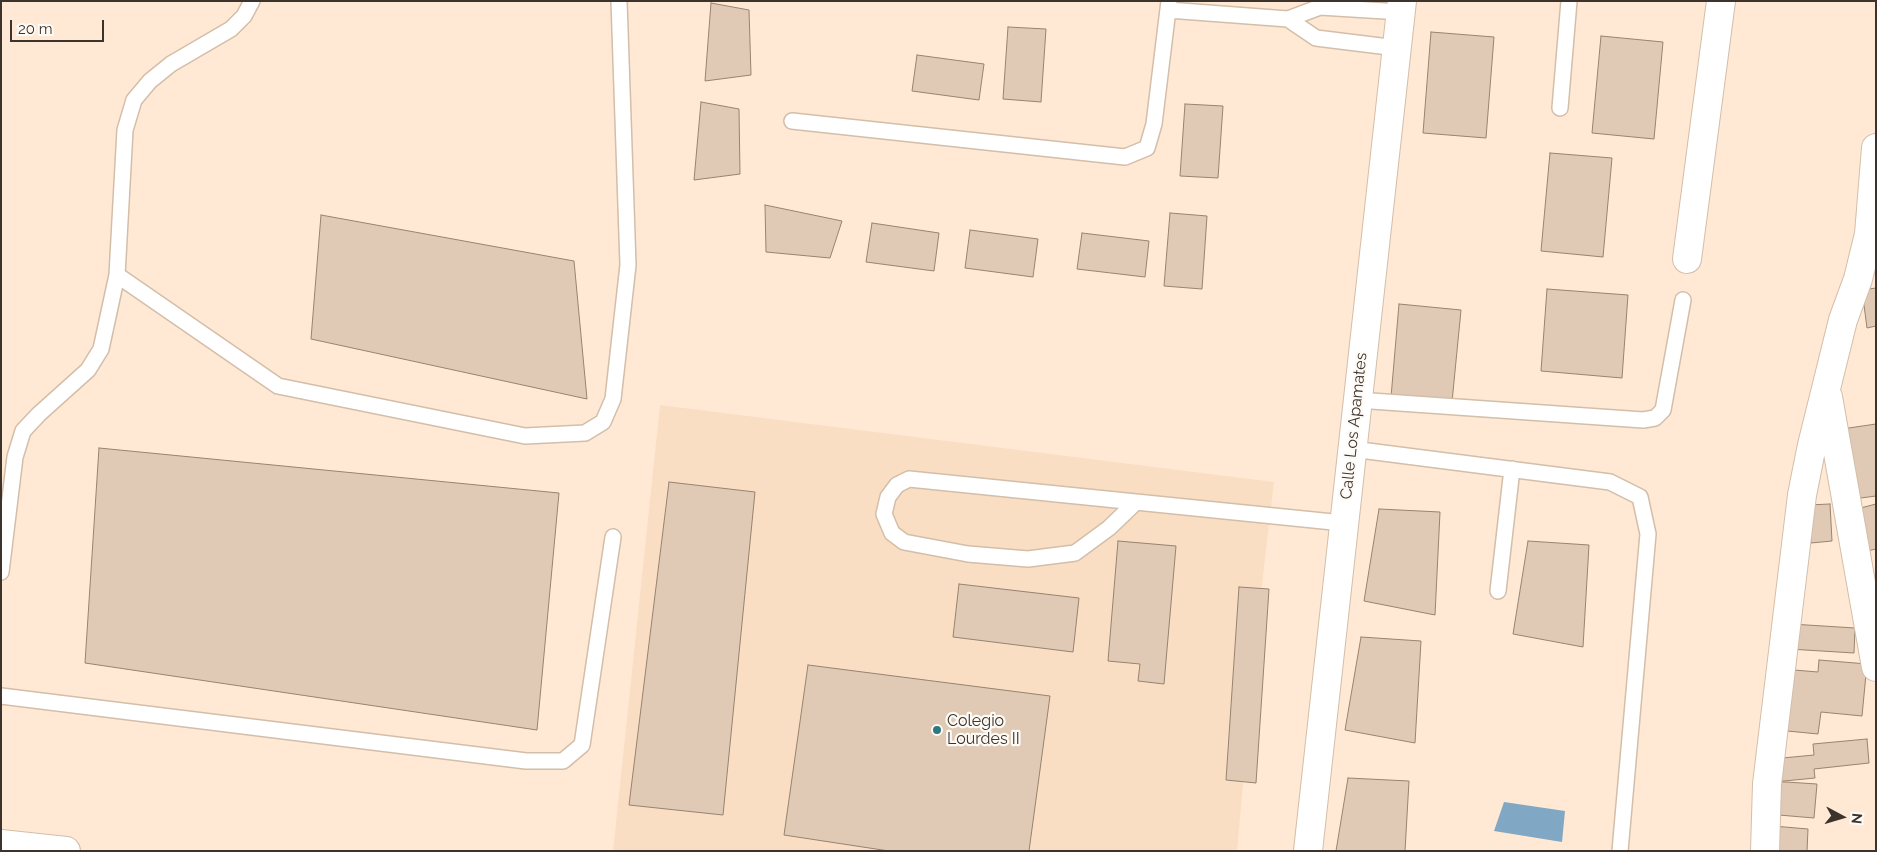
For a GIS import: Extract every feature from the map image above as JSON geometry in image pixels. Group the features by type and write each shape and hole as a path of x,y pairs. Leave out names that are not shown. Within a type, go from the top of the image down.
{"street":[{"path":"1687,259 1721,1"},
{"name":"Calle Los Apamates","path":"1308,851 1343,523 1402,7"},
{"path":"1765,851 1767,784 1802,495 1843,320 1858,279 1869,234 1873,204 1876,148"},
{"path":"1827,387 1876,666"},
{"path":"1,844 66,851"}],"lane":[{"path":"1,572 15,456 23,432 39,414 88,370 101,349 117,275 125,130 134,100 150,81 171,64 230,29 244,16 252,1"},
{"path":"117,275 278,386 525,436 585,434 603,422 613,399 628,265 622,20 619,1"},
{"path":"1560,108 1569,1"},
{"path":"792,121 1125,157 1147,148 1154,124 1168,6 1288,19 1320,7 1402,7"},
{"path":"1288,19 1316,38 1398,48"},
{"path":"1357,400 1643,420 1655,418 1662,410 1684,300"},
{"path":"1352,449 1610,482 1640,497 1648,534 1620,851"},
{"path":"1498,591 1512,469"},
{"path":"1134,503 1109,528 1075,554 1028,559 968,554 904,542 892,533 884,514 888,497 897,486 909,479 1343,523"},
{"path":"1,696 526,761 563,761 582,745 613,536"}],"shaded area":[{"name":"Colegio Lourdes II","path":"660,405 1274,482 1259,610 1237,851 613,851"}],"water":[{"path":"1504,802 1565,811 1562,842 1494,831"}],"building":[{"path":"711,3 749,10 751,75 705,81"},
{"path":"1008,27 1046,29 1041,102 1003,99"},
{"path":"1431,32 1494,37 1486,138 1423,133"},
{"path":"1601,36 1663,42 1654,139 1592,133"},
{"path":"917,55 984,64 979,100 912,91"},
{"path":"701,102 739,109 740,174 694,180"},
{"path":"1185,104 1223,106 1218,178 1180,176"},
{"path":"1550,153 1612,158 1603,257 1541,251"},
{"path":"765,205 842,221 830,258 766,252"},
{"path":"1170,213 1207,216 1202,289 1164,286"},
{"path":"321,215 574,261 587,399 311,339"},
{"path":"872,223 939,233 934,271 866,262"},
{"path":"970,230 1038,239 1033,277 965,268"},
{"path":"1082,233 1149,241 1145,277 1077,269"},
{"path":"1876,288 1876,326 1867,328 1862,290"},
{"path":"1547,289 1628,295 1622,378 1541,371"},
{"path":"1399,304 1461,310 1452,402 1391,397"},
{"path":"1876,424 1876,496 1853,499 1842,429"},
{"path":"99,448 559,493 537,730 85,663"},
{"path":"669,482 755,492 723,815 629,805"},
{"path":"1830,504 1832,541 1811,543 1808,505"},
{"path":"1876,504 1876,549 1863,552 1853,510"},
{"path":"1379,509 1440,512 1435,615 1364,601"},
{"path":"1118,541 1176,546 1164,684 1138,681 1140,664 1108,661"},
{"path":"1528,541 1589,545 1583,647 1513,634"},
{"path":"959,584 1079,598 1073,652 953,637"},
{"path":"1239,587 1269,589 1256,783 1226,780"},
{"path":"1791,624 1855,628 1854,653 1789,649"},
{"path":"1361,637 1421,641 1415,743 1345,730"},
{"path":"1819,660 1867,664 1862,716 1821,712 1818,734 1777,730 1782,669 1818,672"},
{"path":"808,665 1050,696 1029,851 889,851 784,835"},
{"path":"1867,739 1869,763 1814,769 1815,778 1774,782 1772,759 1814,755 1813,744"},
{"path":"1348,778 1409,781 1405,851 1336,851"},
{"path":"1770,781 1817,784 1814,818 1767,814"},
{"path":"1773,826 1808,829 1807,851 1771,851"}],"place":[{"name":"Colegio Lourdes II","path":"937,730"}]}
